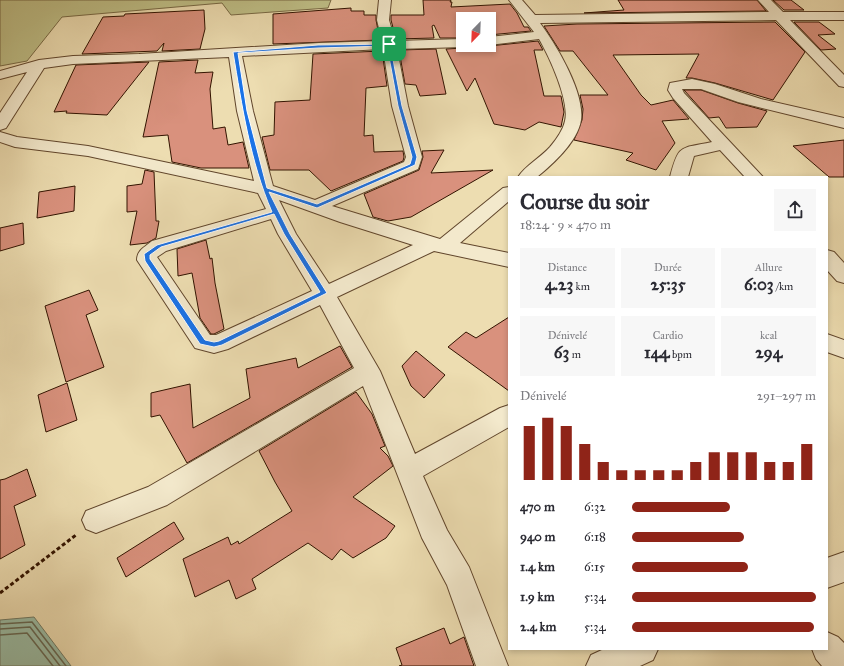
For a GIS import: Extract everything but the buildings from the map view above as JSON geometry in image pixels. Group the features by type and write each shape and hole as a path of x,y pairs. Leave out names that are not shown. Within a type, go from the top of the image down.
{"street":[{"path":"317,206 412,165 414,162 414,157 400,106 389,44 383,20 385,0"},
{"path":"515,0 531,19 553,52 574,108 573,120 567,135 548,159 528,176"},
{"path":"764,0 844,83"},
{"path":"531,19 687,16 844,16"},
{"path":"496,40 541,35"},
{"path":"0,75 39,64 73,60 139,58 318,46 456,43"},
{"path":"235,52 245,111 265,189 275,212 324,293 368,371 397,439 408,471 436,538 459,577 492,666"},
{"path":"0,125 39,64"},
{"path":"753,176 678,95 675,90 675,86 683,84 703,86 742,98 844,123"},
{"path":"0,137 15,142 88,151 265,189 317,206 346,218 437,245 508,260"},
{"path":"679,176 684,156 688,152 723,144"},
{"path":"275,212 159,246 147,254 147,260 203,342 208,344 220,343 324,293 437,245 508,193"},
{"path":"828,258 844,276"},
{"path":"828,343 844,349"},
{"path":"96,520 157,496 368,371"},
{"path":"408,471 508,416"},
{"path":"828,573 844,567"},
{"path":"828,649 843,666"},
{"path":"602,666 640,650"}],"path":[{"path":"0,594 96,520"}],"shaded area":[{"path":"0,0 331,0 328,8 231,15 222,3 62,17 27,61 0,66"}],"water":[{"path":"34,617 71,666 0,666 0,620"}],"route":[{"path":"389,44 318,46 235,52 245,111 265,189 275,212 159,246 147,254 147,260 203,342 208,344 220,343 324,293 287,234 265,189 317,206 364,187 412,165 414,162 409,137 400,106 389,44"}]}
